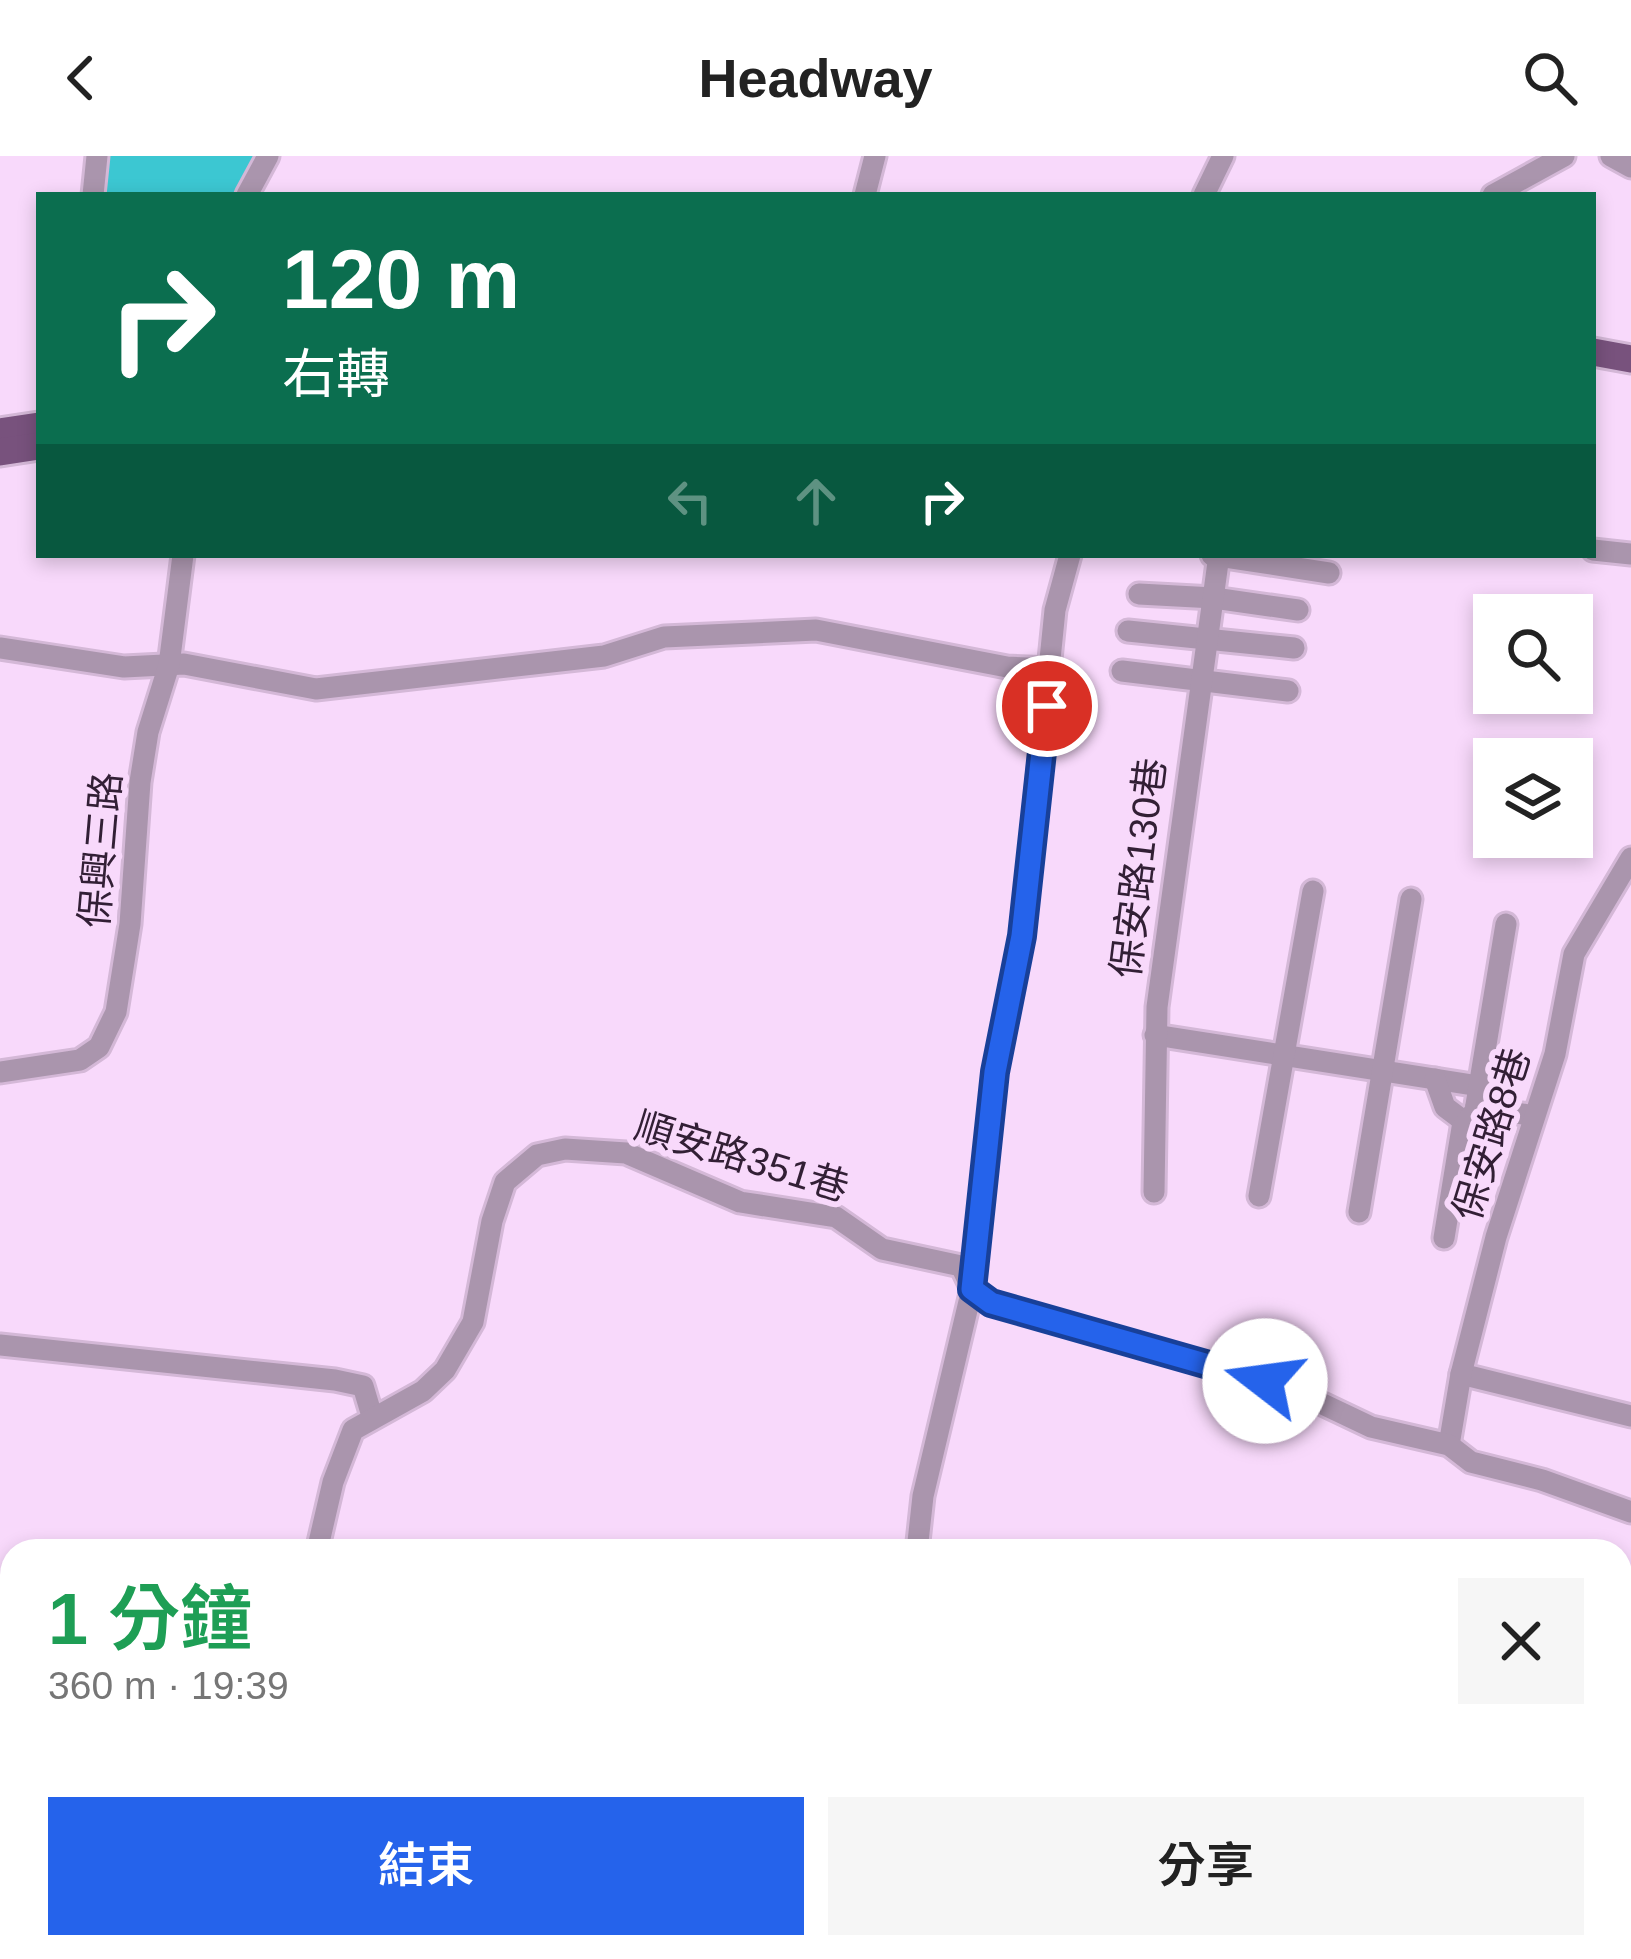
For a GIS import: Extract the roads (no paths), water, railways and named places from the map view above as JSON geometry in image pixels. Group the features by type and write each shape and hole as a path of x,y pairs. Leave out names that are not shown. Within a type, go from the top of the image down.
{"main road":[{"path":"1596,353 1631,359"},
{"path":"1596,370 1631,376"},
{"path":"0,433 36,427"},
{"path":"0,452 36,446"}],"street":[{"path":"93,192 97,156"},
{"path":"249,192 268,156"},
{"path":"866,192 875,156"},
{"path":"1205,192 1223,156"},
{"path":"1498,192 1564,156"},
{"path":"1611,156 1631,167"},
{"path":"1596,550 1631,554"},
{"name":"保興三路","path":"0,1072 80,1060 99,1047 108,1032 125,967 142,766 169,665 183,558"},
{"path":"918,1539 923,1496 972,1289 995,1072 1022,936 1055,610 1069,558"},
{"name":"保安路130巷","path":"1154,1192 1155,1035 1216,558"},
{"path":"1235,558 1329,573"},
{"path":"1139,593 1298,610"},
{"path":"0,648 124,667 184,664 298,686 334,688 604,656 664,637 816,629 1007,667 1051,669"},
{"path":"1128,631 1294,648"},
{"path":"1122,671 1288,691"},
{"name":"保安路8巷","path":"1449,1445 1461,1374 1496,1237 1556,1054 1574,954 1631,858"},
{"path":"1259,1196 1313,891"},
{"path":"1359,1212 1411,899"},
{"path":"1444,1238 1506,924"},
{"path":"1155,1035 1435,1079 1473,1104"},
{"path":"1435,1079 1444,1107 1473,1104 1534,1116"},
{"name":"順安路351巷","path":"319,1539 328,1498 353,1430 372,1416 401,1405 445,1370 473,1322 492,1221 505,1182 520,1166 548,1151 626,1153 740,1202 836,1217 882,1249 961,1266 972,1289 991,1303 1289,1388 1370,1427 1449,1445 1471,1462 1543,1480 1631,1512"},
{"path":"0,1345 335,1380 363,1386 372,1416"},
{"path":"1461,1374 1631,1416"}]}
